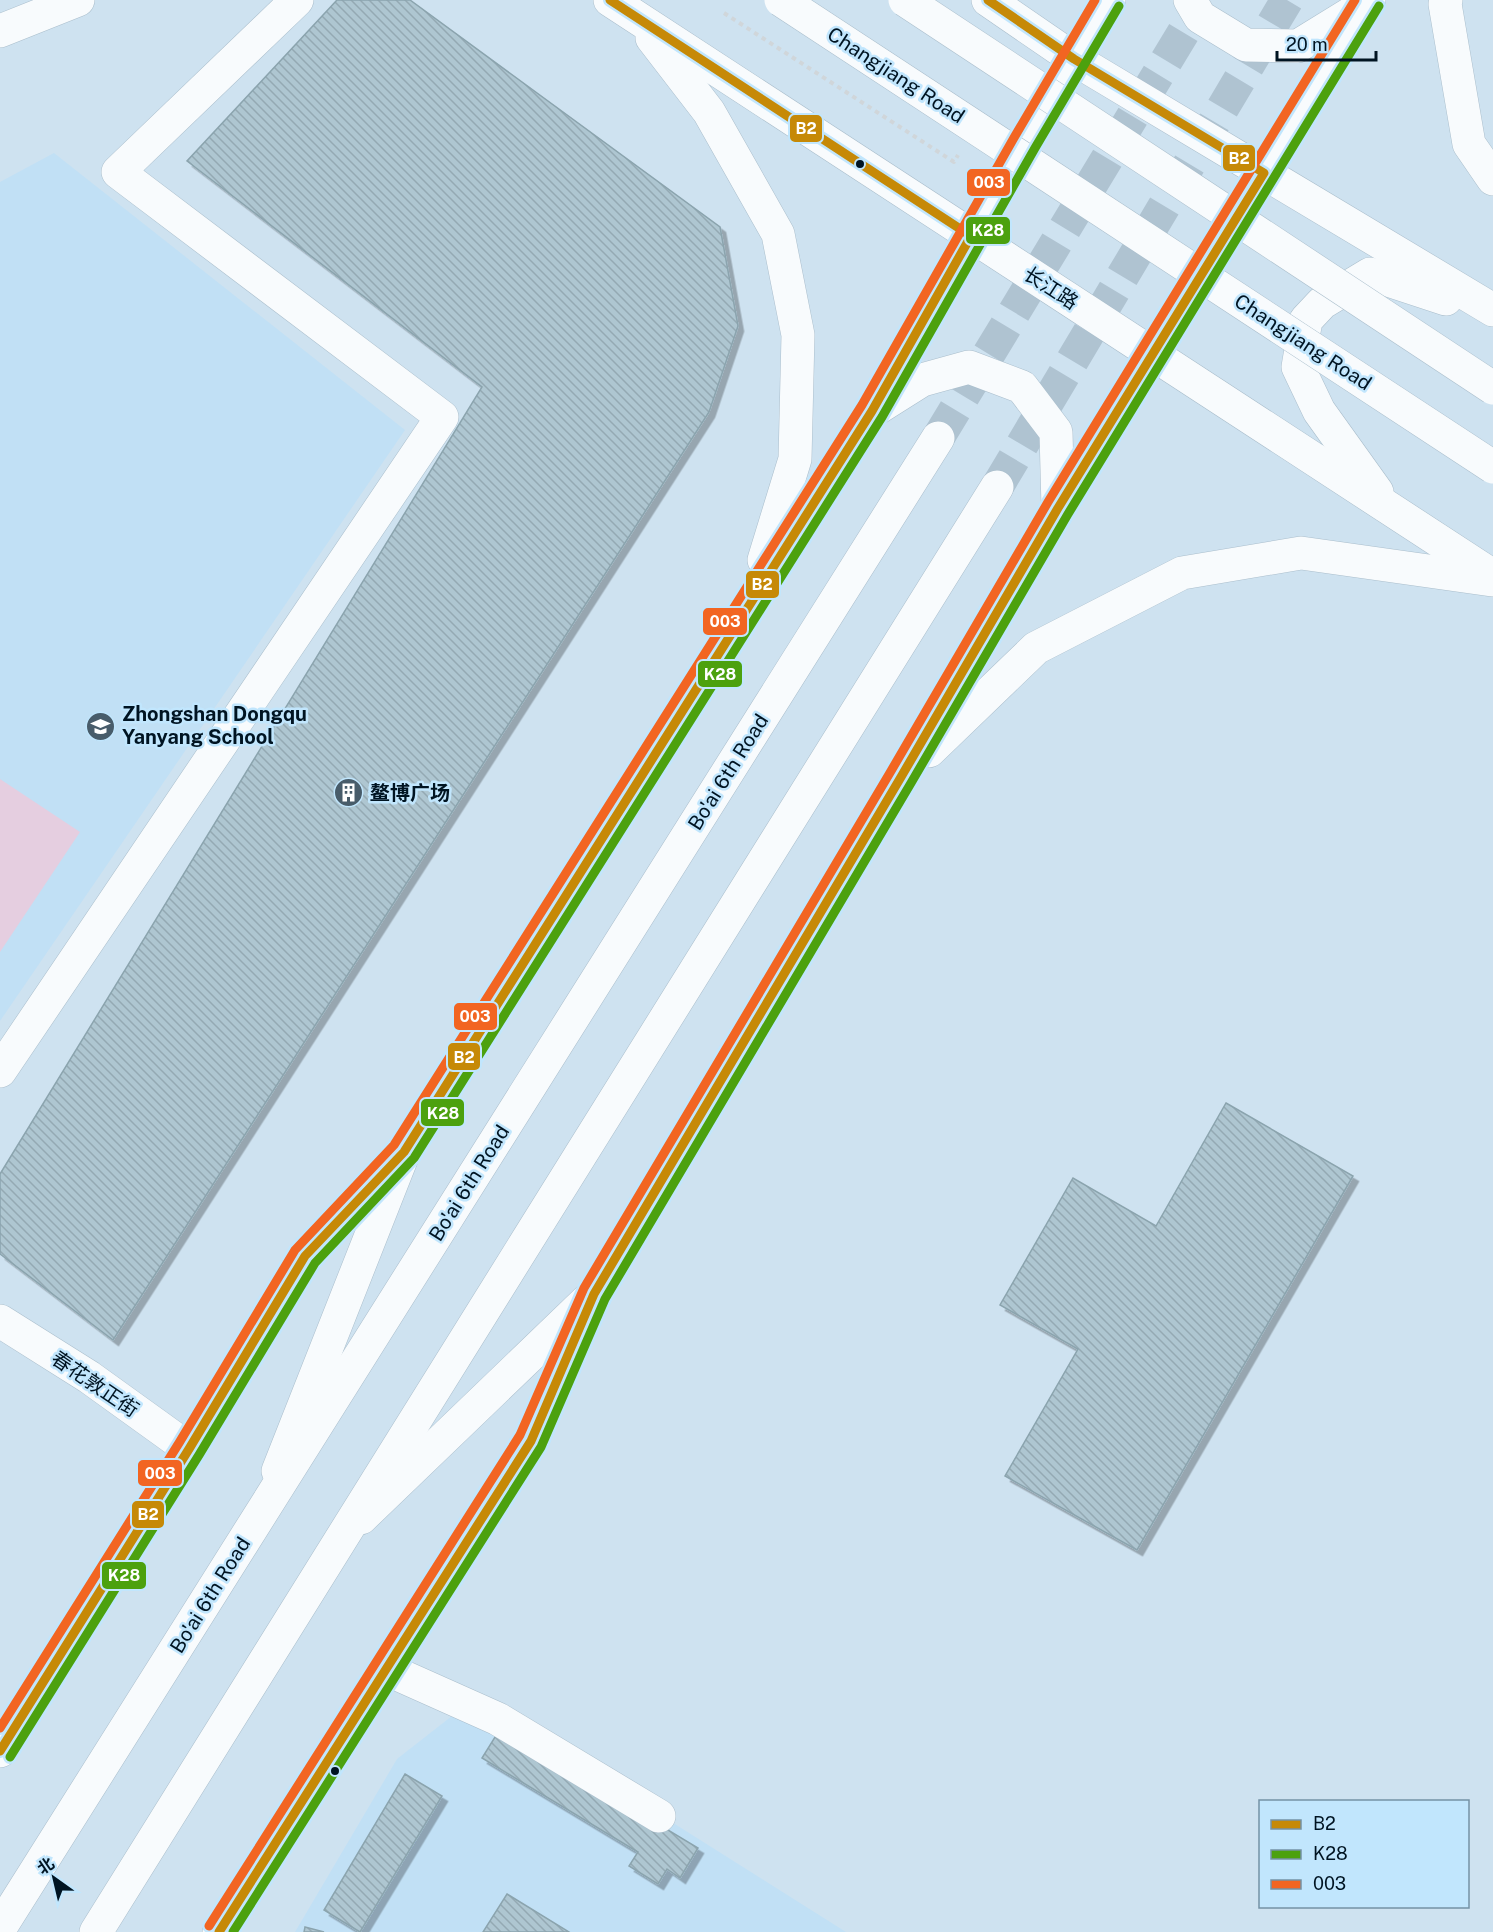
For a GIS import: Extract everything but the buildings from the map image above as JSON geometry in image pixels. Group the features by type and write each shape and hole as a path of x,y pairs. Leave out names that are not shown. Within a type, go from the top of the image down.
{"main road":[{"path":"0,31 78,0"},
{"path":"0,1071 442,417 118,172 297,0"},
{"name":"Changjiang Road","path":"781,0 1493,467"},
{"path":"905,0 1493,388"},
{"path":"988,0 1074,59 1493,310"},
{"path":"261,1514 405,1152 872,411 1025,142 1110,0"},
{"path":"1190,0 1200,17 1246,45 1298,46 1368,2"},
{"path":"1446,0 1469,144 1493,179"},
{"path":"219,1932 531,1441 594,1294 1058,508 1368,2"},
{"path":"623,9 709,112 778,234 798,335 795,459 751,602"},
{"name":"长江路","path":"623,9 1493,578"},
{"path":"1387,507 1319,411 1298,367 1306,320 1322,303 1370,274 1493,317"},
{"path":"872,411 922,380 969,367 1022,387 1056,432 1058,508"},
{"name":"Bo'ai 6th Road","path":"0,1928 938,438"},
{"path":"96,1932 997,487"},
{"path":"901,777 1036,648 1182,573 1301,553 1493,578"},
{"path":"0,1751 189,1449 305,1256 405,1152"},
{"path":"342,1536 594,1294"},
{"name":"春花敦正街","path":"0,1321 89,1377 189,1449"},
{"path":"386,1669 498,1719 659,1816"}],"path":[{"path":"724,13 954,162"}],"shaded area":[{"name":"Zhongshan Dongqu Yanyang School","path":"54,153 405,430 0,1021 0,182"},
{"path":"0,779 80,832 0,952"},
{"path":"475,1698 846,1932 295,1932 397,1759"}],"tunnel":[{"path":"938,438 1203,0"},
{"path":"997,487 1287,0"}],"transit line":[{"name":"B2","path":"0,1751 189,1449 305,1256 404,1152 872,411 971,236 610,0"},
{"name":"B2","path":"219,1932 531,1441 594,1294 1058,508 1264,173 1074,59 988,0"},
{"name":"003","path":"0,1728 179,1443 295,1250 394,1145 862,405 1095,0"},
{"name":"003","path":"209,1926 520,1435 584,1288 1048,502 1355,0"},
{"name":"K28","path":"10,1757 199,1455 315,1263 414,1158 882,417 1035,148 1119,6"},
{"name":"K28","path":"233,1932 541,1447 605,1299 1068,514 1379,6"}],"place":[{"name":"Zhongshan Dongqu Yanyang School","path":"101,726"},
{"name":"鳌博广场","path":"349,793"}]}
